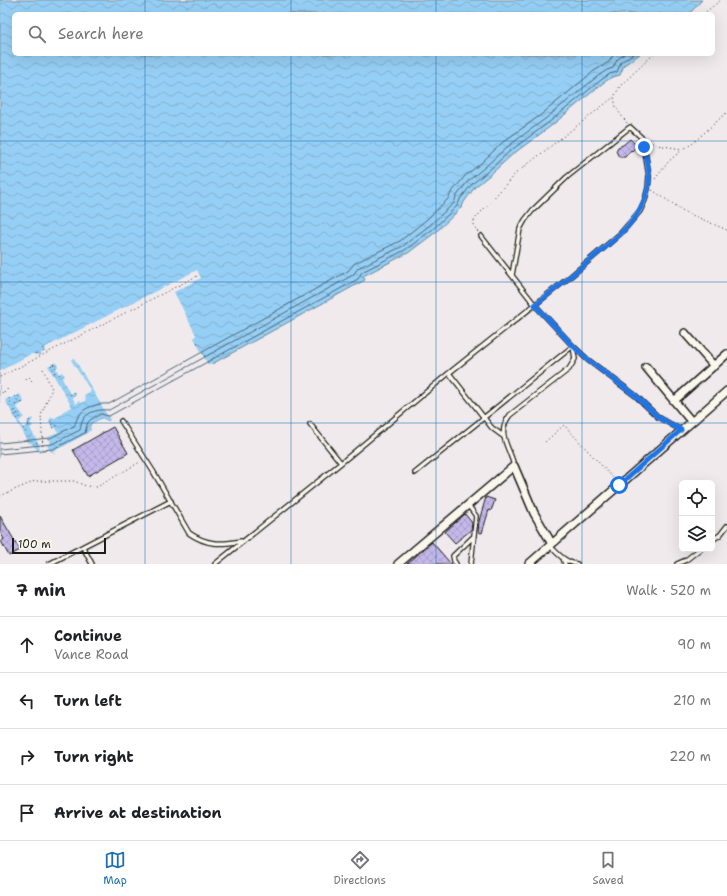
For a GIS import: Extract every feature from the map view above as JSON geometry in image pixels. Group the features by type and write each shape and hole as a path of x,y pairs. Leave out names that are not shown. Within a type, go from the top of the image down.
{"street":[{"path":"685,333 714,366"},
{"path":"674,401 727,354"},
{"path":"646,367 691,421"},
{"path":"529,564 727,391"},
{"path":"398,564 514,466 534,513 551,545"}],"lane":[{"path":"215,564 341,463 449,373 571,276 620,233 640,211 648,188 649,177 643,139 630,127 567,177 532,211 520,229 512,275"},
{"path":"481,236 535,305 573,346 588,360 636,396 658,417 681,430"},
{"path":"415,473 573,346"},
{"path":"514,466 503,436 505,422 510,415 569,369 575,359 573,346"},
{"path":"449,373 483,418 492,428 503,436"},
{"path":"121,421 189,533 195,538 212,544 242,541"},
{"path":"310,424 341,463"},
{"path":"49,564 171,502"},
{"path":"468,505 476,516 471,564"},
{"path":"715,538 720,535 727,526"},
{"path":"456,564 453,556 474,537"},
{"path":"551,545 563,558 572,564 577,564"},
{"path":"83,547 92,564"},
{"path":"676,564 685,562 697,552"},
{"path":"563,558 565,564"}],"path":[{"path":"706,12 721,0"},
{"path":"481,236 474,226 474,220 515,174 614,97 620,86 652,56"},
{"path":"614,97 616,108 630,127"},
{"path":"727,112 692,144 683,149 669,161 648,188 658,193 668,202 685,212 727,230"},
{"path":"643,139 657,145 683,149"},
{"path":"0,377 197,276"},
{"path":"197,343 199,342 201,345"},
{"path":"44,352 42,350 45,348"},
{"path":"207,362 214,357"},
{"path":"54,364 56,368"},
{"path":"51,365 56,375"},
{"path":"43,369 52,389 41,415 43,450"},
{"path":"59,374 62,378"},
{"path":"73,392 75,396"},
{"path":"15,396 20,405"},
{"path":"9,398 12,405"},
{"path":"13,411 20,420 15,410"},
{"path":"29,419 30,422 28,424 30,428"},
{"path":"50,422 53,419"},
{"path":"53,428 58,425"},
{"path":"545,442 564,425 619,485"},
{"path":"23,428 27,434"},
{"path":"0,496 35,481 74,480 86,486 97,487 145,459"}],"water":[{"path":"0,0 702,0 691,12 12,12 12,56 637,56 624,65 620,75 612,77 603,83 551,126 513,154 475,187 462,207 436,232 408,253 363,276 365,280 108,421 102,418 91,424 90,428 93,433 55,452 0,458"}],"pier":[{"path":"197,270 201,278 174,292 196,335 194,338 208,365 212,364 212,366 109,423 102,420 98,422 93,425 92,428 95,433 67,448 57,452 41,455 43,457 0,460 0,371 31,354 39,355 45,351 44,348","holes":["74,358 110,420 108,421 102,418 91,424 91,430 84,435 51,452 47,446 51,443 49,439 50,436 58,432 56,428 53,428 49,420 72,407 48,366 56,362 58,366 56,368 59,374 62,372 65,376 62,378 70,394 74,392 76,395 72,397 76,404 79,401 81,403 86,400 84,395 91,391 71,360","20,394 24,402 17,407 24,417 19,421 23,428 28,425 27,421 32,418 33,420 30,423 33,426 30,428 39,444 40,453 31,443 29,443 5,400"]}],"building":[{"path":"630,139 637,146 625,157 619,157 616,151 618,147"},
{"path":"113,427 128,453 88,476 73,450"},
{"path":"486,497 495,500 491,511 489,510 482,533 478,532 479,521"},
{"path":"465,514 472,523 471,530 455,543 445,532"},
{"path":"0,516 20,550 9,556 1,541 4,539 0,532"},
{"path":"432,542 451,564 407,564"}],"route":[{"path":"619,485 681,430 658,417 636,396 588,360 535,305 604,248 634,219 640,211 645,200 649,177 648,163 644,147"}]}
